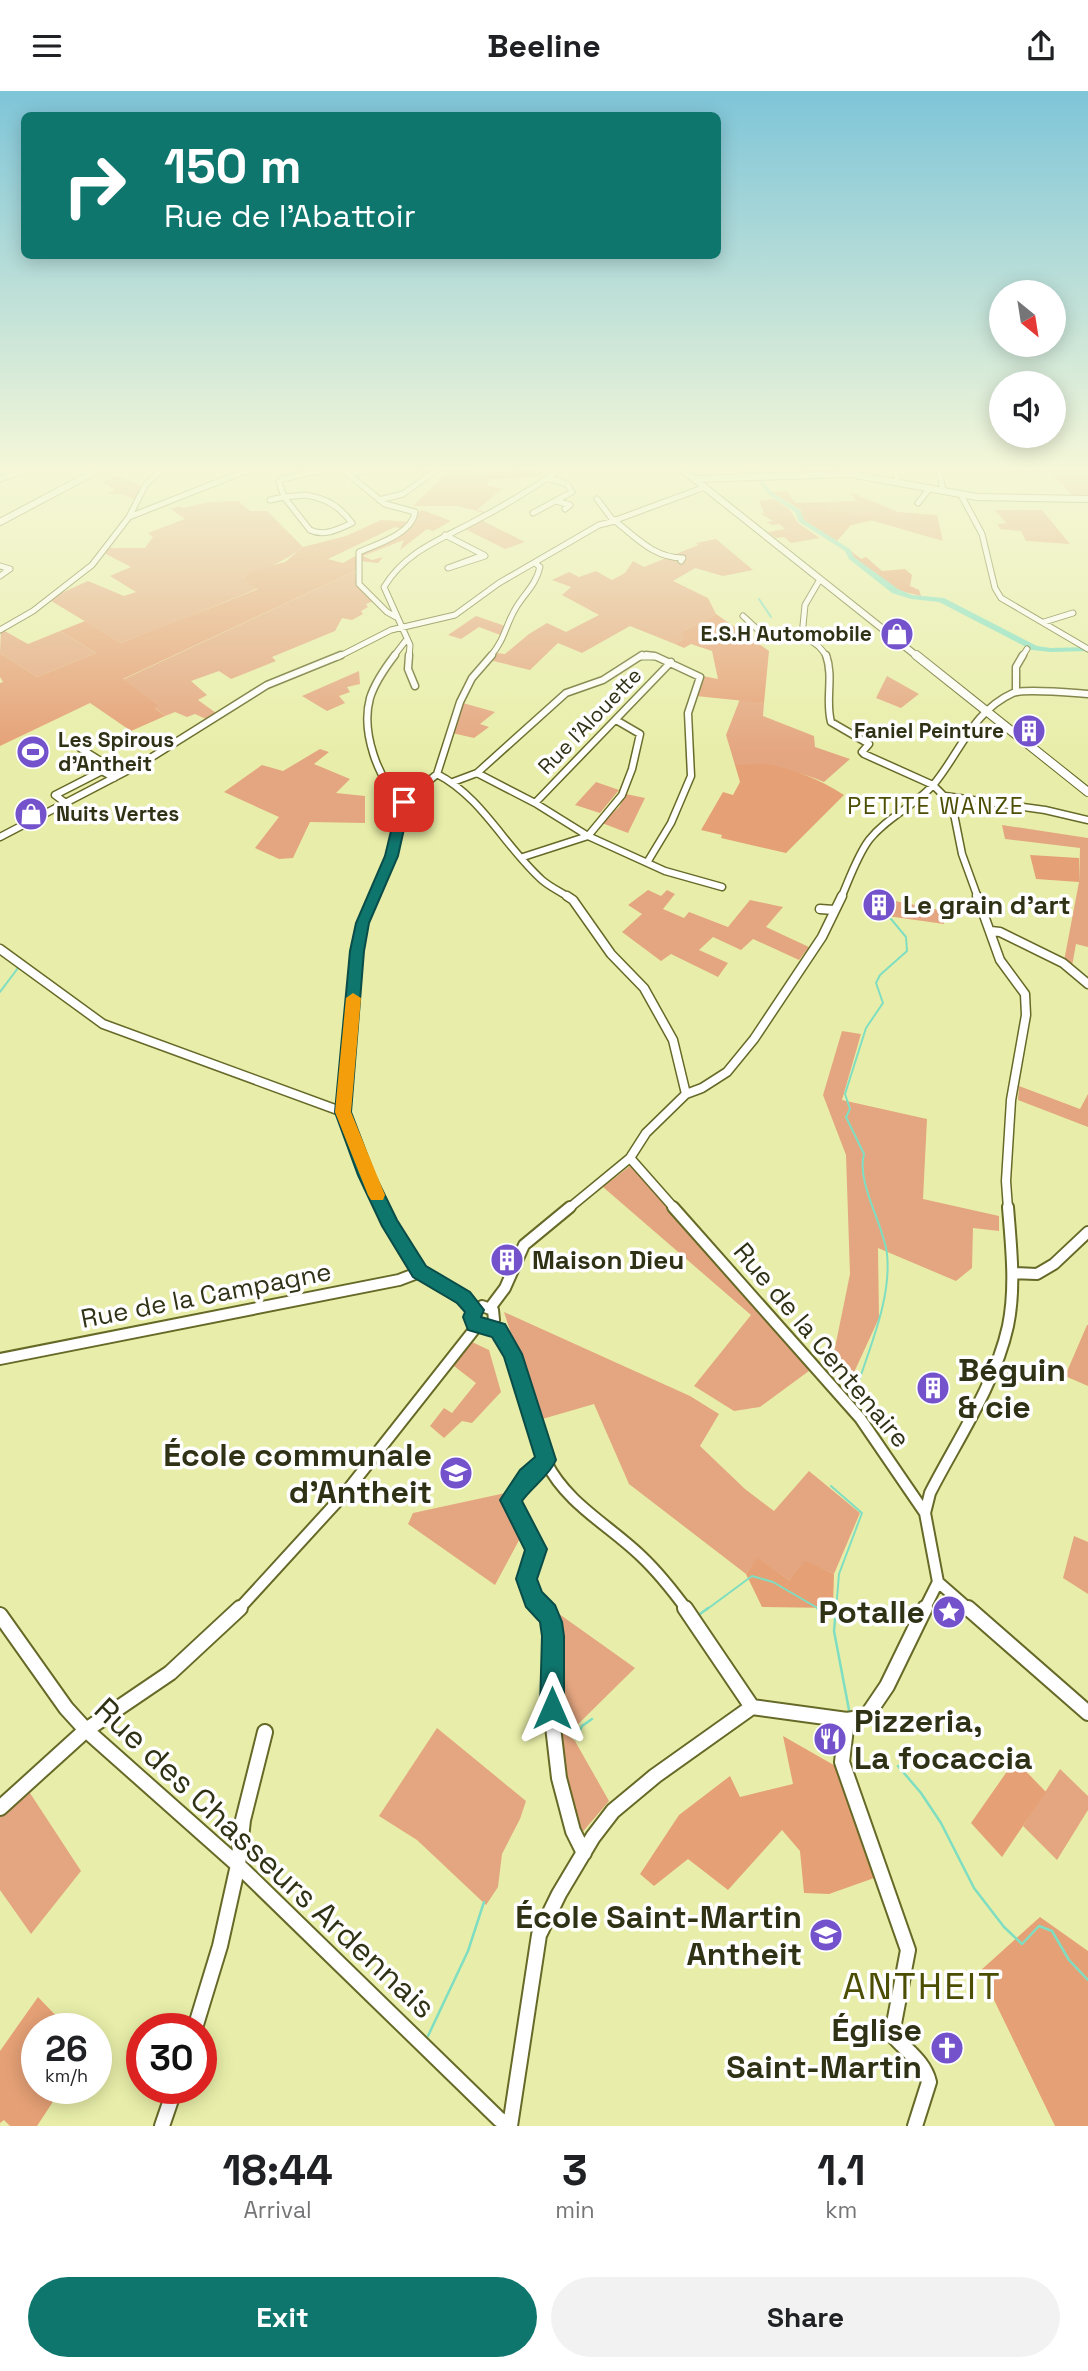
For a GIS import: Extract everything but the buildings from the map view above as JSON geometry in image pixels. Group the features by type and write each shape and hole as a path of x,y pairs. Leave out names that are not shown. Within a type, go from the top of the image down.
{"main road":[{"path":"802,565 1088,792"}],"street":[{"path":"0,629 92,565"},
{"path":"359,565 359,584 381,607 396,617"},
{"path":"400,565 384,587 410,645 408,669 415,686"},
{"path":"0,837 114,778 267,685 326,663 364,642 403,627 455,615 484,592 532,565"},
{"path":"475,1310 464,1297 420,1272 391,1226 338,1110 362,923 392,856 404,802 437,774 460,703 481,664 503,642 516,607 537,581 540,567 537,565"},
{"path":"989,565 995,588 1001,598 1086,648"},
{"path":"0,566 10,569 0,576"},
{"path":"802,636 805,605 819,581 822,581"},
{"path":"1044,622 1073,613"},
{"path":"743,616 768,639 802,636 816,643 829,660 831,722 869,744 862,752 864,754 933,785 952,804 962,854 1000,960 1024,994 1026,1015 1012,1100 1006,1181 1013,1273 1008,1325 995,1367 930,1493 925,1513"},
{"path":"0,620 12,623"},
{"path":"404,802 393,795 381,773 373,746 369,701 390,661 407,639"},
{"path":"1016,691 1016,667 1027,649"},
{"path":"453,782 477,773 566,693 603,680 642,655 671,662 700,677 688,713 691,776 671,823 648,861"},
{"name":"Rue l'Alouette","path":"535,803 671,662"},
{"path":"490,1308 505,1288 524,1245 630,1159 646,1133 686,1094 702,1088 727,1072 754,1039 822,937 868,841 890,819 933,785 970,729 986,711 1016,691 1088,694"},
{"path":"523,857 588,837 616,804 625,789 640,734 616,720"},
{"path":"66,804 55,795 102,771 107,765 80,748"},
{"path":"102,771 114,778"},
{"path":"477,773 535,803 588,837 648,861 665,871 722,887"},
{"path":"437,774 453,782 542,880 573,899 611,954 643,988 673,1040 686,1094"},
{"path":"945,796 1088,820"},
{"path":"820,909 834,910"},
{"path":"991,931 1000,932 1063,963 1088,984"},
{"path":"0,949 103,1024 338,1110"},
{"name":"Rue de la Centenaire","path":"630,1159 804,1352 870,1430 925,1513 938,1582"},
{"path":"1013,1273 1037,1274 1054,1264 1088,1232"},
{"name":"Rue de la Campagne","path":"0,1359 305,1300 399,1280 420,1272"},
{"path":"0,1808 86,1730 170,1673 227,1622 346,1492 483,1326 495,1317 490,1308 482,1306 475,1310 473,1321 483,1326 505,1339 546,1460 564,1491 653,1568 702,1630 752,1707"},
{"path":"546,1460 527,1477 510,1500 536,1549 527,1579 534,1600 547,1613 551,1622 552,1724 557,1766 572,1829 584,1853"},
{"path":"510,2126 540,1935 584,1853 613,1811 752,1707 847,1720 866,1717 887,1686 938,1582 1088,1713"},
{"name":"Rue des Chasseurs Ardennais","path":"0,1615 66,1707 86,1730 238,1865 499,2119 510,2126"},
{"path":"847,1720 842,1762 908,1950 908,1965 892,2021 892,2034 929,2076 915,2126"},
{"path":"199,2013 220,1946 238,1865 243,1820 265,1732"},
{"path":"162,2126 170,2104"}],"shaded area":[{"path":"127,565 273,565 243,578 258,588 121,643 48,599 88,581 124,596 136,592 110,576 131,567"},
{"path":"274,565 358,565 355,571 123,679 158,706 155,708 165,716 131,731 90,703 0,746 0,683 3,682 0,677 0,653 37,677 96,653 60,631 85,621 121,643 258,589 243,579 251,571"},
{"path":"630,565 747,565 753,570 723,576 695,568 673,581 708,598 716,614 683,631 683,639 675,644 630,626 582,653 558,643 530,670 489,660 496,653 505,654 547,623 566,632 599,615 562,595 571,587 552,580 569,572 579,577 596,571 612,580 625,573"},
{"path":"862,565 875,565 882,571 905,569 912,575 910,586 919,590 921,596 896,590"},
{"path":"355,571 356,583 374,601 366,604 368,607 361,611 363,614 352,620 342,618 335,631 272,657 276,661 231,679 219,671 191,681 207,695 198,700 216,713 206,719 195,714 187,717 175,712 165,716 122,680"},
{"path":"716,614 769,651 764,703 696,696 703,676 718,679 712,651 691,644 684,648 675,644 683,639 683,631"},
{"path":"476,616 508,627 503,636 479,627 461,639 448,635"},
{"path":"1,629 28,644 60,631 96,653 37,677 0,653"},
{"path":"359,671 360,684 347,687 350,692 339,696 345,703 327,711 302,696"},
{"path":"887,676 919,694 901,708 876,698"},
{"path":"740,699 764,703 763,716 814,736 815,747 850,759 824,782 780,769 735,765 726,735"},
{"path":"463,703 495,712 480,724 489,727 474,738 452,733"},
{"path":"320,749 329,752 314,764 350,779 336,793 365,796 365,823 310,822 293,858 279,859 255,848 279,817 224,792 262,765 283,771"},
{"path":"766,764 806,775 844,795 786,853 721,838 722,835 701,830 723,792 733,795 740,782 735,765"},
{"path":"596,782 619,790 600,813 575,805"},
{"path":"626,794 645,798 628,833 602,823 619,807"},
{"path":"1002,825 1088,838 1088,947 1076,944 1072,966 1064,961 1079,882 1080,848 1005,839"},
{"path":"1030,855 1079,858 1079,882 1036,879"},
{"path":"648,890 661,896 667,890 675,894 663,909 684,918 689,912 728,927 750,900 783,907 766,927 809,947 799,960 753,939 741,950 713,937 699,950 728,963 718,977 671,954 661,961 622,932 642,914 628,905"},
{"path":"890,900 945,911 944,924 887,916 884,907"},
{"path":"842,1031 861,1034 842,1100 927,1119 923,1199 999,1216 999,1231 973,1228 972,1268 956,1281 878,1248 879,1318 851,1379 840,1365 830,1372 850,1274 846,1155 823,1095"},
{"path":"1019,1086 1080,1109 1088,1094 1088,1127 1018,1100"},
{"path":"630,1166 749,1293 813,1368 760,1407 734,1411 694,1386 751,1315 603,1187"},
{"path":"504,1312 690,1396 719,1414 700,1446 745,1489 774,1511 809,1471 860,1513 834,1574 805,1562 789,1580 757,1559 746,1574 629,1484 594,1404 539,1420"},
{"path":"1088,1325 1088,1386 1065,1376"},
{"path":"470,1341 489,1350 501,1392 472,1423 462,1421 444,1438 430,1426 444,1408 452,1413 476,1383 450,1363"},
{"path":"510,1492 524,1531 495,1585 408,1524 413,1513"},
{"path":"1074,1536 1088,1542 1088,1594 1063,1578"},
{"path":"757,1558 789,1580 805,1561 834,1574 833,1608 762,1607 746,1574"},
{"path":"548,1606 635,1668 567,1735 575,1741 609,1801 580,1835 562,1776"},
{"path":"437,1728 526,1801 502,1854 498,1887 486,1905 417,1840 379,1816"},
{"path":"783,1736 839,1768 877,1877 829,1894 804,1893 800,1851 782,1830 728,1890 688,1859 654,1886 640,1874 679,1815 730,1776 740,1797 793,1784"},
{"path":"1015,1760 1046,1792 1002,1857 971,1823"},
{"path":"1060,1769 1088,1796 1088,1810 1057,1860 1023,1826"},
{"path":"28,1790 81,1871 31,1934 0,1890 0,1815"},
{"path":"1040,1917 1088,1951 1088,2126 1055,2126 980,1971"},
{"path":"38,1997 53,2013 27,2013"},
{"path":"21,2021 21,2104 51,2104 37,2126 10,2126 4,2120 0,2123 0,2051"}],"waterway":[{"path":"860,565 895,591 911,597 941,600 1035,648 1088,649"},
{"path":"759,599 771,617"},
{"path":"890,916 885,903 891,896"},
{"path":"854,1397 882,1308 888,1272 885,1243 864,1178 864,1154 846,1117 850,1109 845,1094 866,1028 883,1003 876,983 880,975 907,951 906,937 891,919"},
{"path":"0,992 18,968"},
{"path":"831,1486 862,1513 839,1574 836,1610"},
{"path":"706,1610 752,1576 773,1582 819,1609"},
{"path":"700,1614 708,1608"},
{"path":"819,1609 831,1614 836,1610"},
{"path":"836,1610 834,1631 849,1710"},
{"path":"576,1739 582,1726 592,1719"},
{"path":"898,1766 921,1793 941,1823 974,1888 1004,1927 1022,1944 1039,1926 1052,1931 1069,1960 1088,1980"},
{"path":"428,2036 468,1951 484,1902"}],"slow traffic":[{"path":"353,998 343,1112 377,1195"}],"place":[{"name":"E.S.H Automobile","path":"897,634"},
{"name":"Faniel Peinture","path":"1029,731"},
{"name":"Les Spirous d'Antheit","path":"33,752"},
{"name":"Nuits Vertes","path":"31,814"},
{"name":"Le grain d'art","path":"879,905"},
{"name":"Maison Dieu","path":"507,1260"},
{"name":"Béguin & cie","path":"933,1388"},
{"name":"École communale d'Antheit","path":"456,1473"},
{"name":"Potalle","path":"949,1612"},
{"name":"Pizzeria, La focaccia","path":"830,1739"},
{"name":"École Saint-Martin Antheit","path":"826,1935"},
{"name":"Église Saint-Martin","path":"947,2048"}],"district":[{"name":"PETITE WANZE","path":"936,806"},
{"name":"ANTHEIT","path":"922,1986"}],"route":[{"path":"404,802 392,856 362,923 357,951 343,1112 367,1175 391,1226 420,1272 464,1297 475,1310 472,1317 475,1324 489,1326 498,1331 512,1354 546,1460 527,1477 510,1500 536,1549 527,1579 529,1590 551,1622 552,1708"}]}
